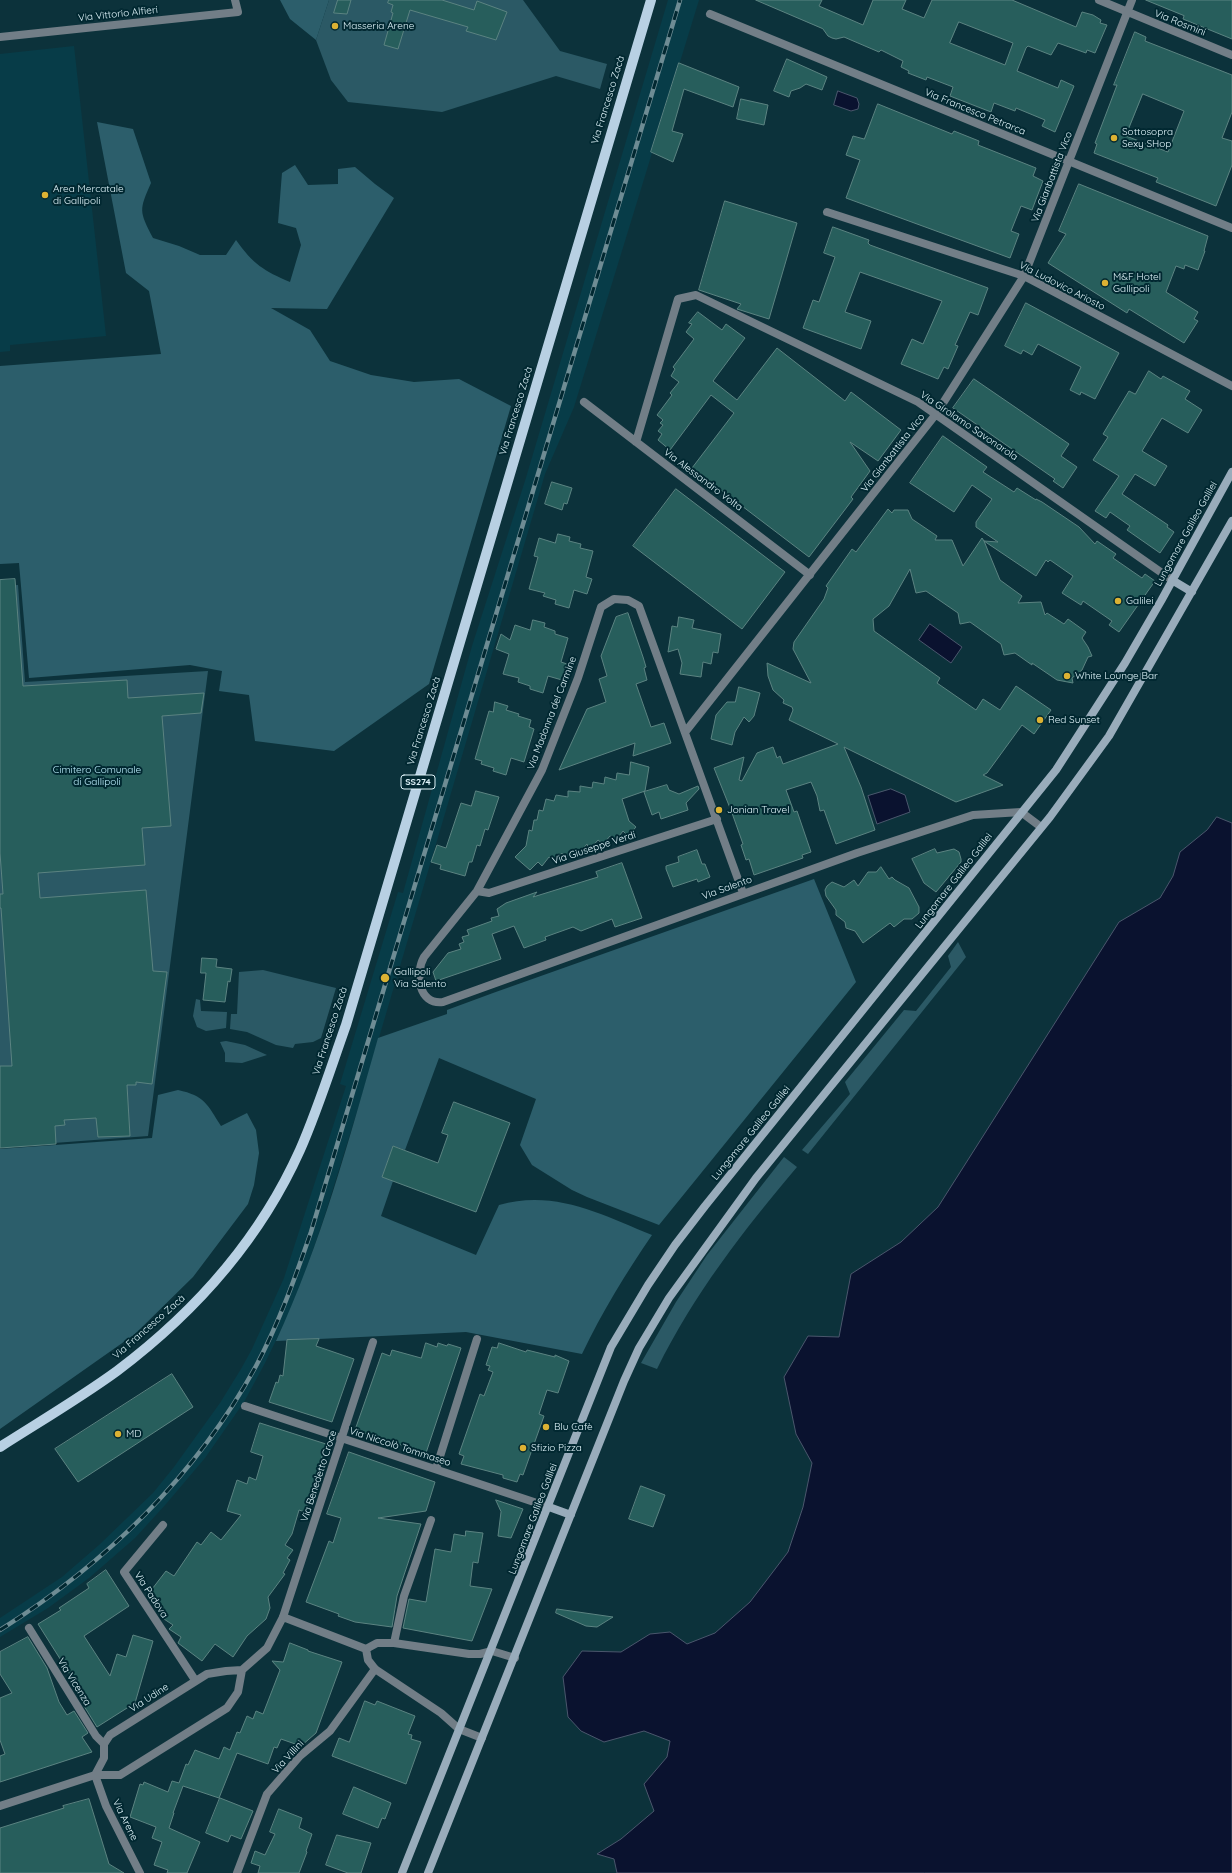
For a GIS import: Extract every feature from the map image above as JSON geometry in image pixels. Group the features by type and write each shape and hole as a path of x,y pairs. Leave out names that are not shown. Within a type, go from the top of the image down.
{"main road":[{"name":"Via Francesco Zacà","path":"0,1447 116,1372 191,1308 209,1289 249,1238 284,1182 300,1151 322,1096 346,1025 651,0"},
{"name":"Lungomare Galileo Galilei","path":"402,1873 492,1651 611,1347 648,1285 675,1244 1056,770 1149,622 1232,472"},
{"path":"428,1873 631,1364 652,1324 685,1273 756,1178 1079,779 1109,736 1232,521"},
{"path":"1172,580 1192,592"},
{"path":"549,1507 571,1515"}],"street":[{"name":"Via Vittorio Alfieri","path":"0,37 238,12 235,0"},
{"name":"Via Rosmini","path":"1099,0 1232,55"},
{"name":"Via Gianbattista Vico","path":"686,731 936,414 1024,276 1132,0"},
{"name":"Via Francesco Petrarca","path":"710,14 1232,228"},
{"name":"Via Ludovico Ariosto","path":"827,212 1024,276 1232,386"},
{"name":"Via Girolamo Savonarola","path":"636,442 678,299 696,296 918,402 1172,580"},
{"name":"Via Alessandro Volta","path":"584,402 810,574"},
{"name":"Via Madonna del Carmine","path":"423,992 419,975 421,964 445,929 477,891 542,770 578,678 601,607 614,598 628,600 639,606 686,731"},
{"path":"686,731 743,892"},
{"path":"1021,812 1041,827"},
{"name":"Via Salento","path":"423,992 433,1002 443,1002 743,892 857,852 973,815 1021,812"},
{"name":"Via Giuseppe Verdi","path":"477,891 489,893 717,819"},
{"path":"436,1468 477,1339"},
{"name":"Via Benedetto Croce","path":"283,1617 373,1342"},
{"name":"Via Niccolò Tommaseo","path":"245,1406 436,1468 549,1507"},
{"path":"394,1642 404,1596 431,1520"},
{"name":"Via Padova","path":"163,1524 124,1572 195,1680"},
{"path":"0,1806 95,1775 120,1775 227,1708 238,1692 242,1670 267,1648 283,1617 366,1649 377,1643 394,1642 469,1654 480,1654 492,1651 515,1658"},
{"name":"Via Vicenza","path":"29,1628 96,1736 104,1744"},
{"path":"366,1649 368,1660 375,1669 441,1712 460,1729 482,1738"},
{"name":"Via Villini","path":"237,1873 267,1794 300,1756 330,1731 375,1669"},
{"name":"Via Udine","path":"104,1744 110,1735 195,1680 207,1674 242,1670"},
{"path":"95,1775 104,1758 104,1744"},
{"name":"Via Arene","path":"95,1775 106,1806 140,1873"}],"shaded area":[{"path":"280,0 329,0 316,40 290,19"},
{"path":"668,0 699,0 574,407 545,474 360,1102 323,1221 296,1299 244,1402 205,1458 166,1504 135,1538 89,1578 48,1608 0,1637 0,1618 62,1577 99,1545 153,1493 174,1467 220,1403 241,1369 252,1349 284,1278 346,1086 340,1084 398,892 403,893 472,646 525,481"},
{"name":"Area Mercatale di Gallipoli","path":"74,46 106,336 10,345 10,351 0,352 0,54"},
{"path":"838,91 857,98 859,104 858,109 851,111 834,105"},
{"path":"97,122 133,129 151,183 144,199 142,210 145,222 153,238 179,246 200,255 226,255 236,240 248,255 260,266 290,282 301,245 296,228 278,223 282,173 295,165 308,185 338,184 338,169 355,167 394,198 327,309 271,308 310,330 330,361 371,375 414,382 459,379 511,406 429,684 334,751 255,741 249,695 219,691 222,671 190,665 29,678 19,563 0,564 0,366 161,354 149,291 126,273"},
{"path":"930,624 962,647 951,663 919,640"},
{"path":"891,789 905,795 910,812 877,824 868,796"},
{"path":"1217,817 1232,823 1232,1873 617,1873 614,1859 597,1854 621,1839 654,1811 644,1784 667,1757 670,1741 644,1731 604,1742 581,1731 568,1717 563,1677 582,1651 621,1652 650,1634 670,1632 687,1644 715,1633 750,1602 788,1552 803,1507 812,1463 796,1434 784,1377 808,1336 839,1337 851,1274 901,1242 938,1207 1119,922 1160,898 1173,876 1180,852 1207,830"},
{"path":"814,879 856,982 659,1225 572,1190 532,1165 520,1145 536,1099 439,1058 405,1150 393,1146 382,1177 393,1181 381,1216 476,1255 499,1205 519,1201 539,1200 577,1206 596,1212 652,1235 615,1293 582,1354 466,1332 276,1341 307,1267 333,1191 378,1038 447,1014 447,1010 493,993"},
{"path":"178,1090 200,1098 221,1126 247,1113 256,1130 259,1153 254,1185 248,1204 193,1277 135,1334 0,1429 0,1149 152,1138 158,1095"}],"green space":[{"path":"329,0 523,0 560,51 607,64 600,89 556,76 442,112 348,102 331,80 316,40"},
{"name":"Cimitero Comunale di Gallipoli","path":"18,585 25,682 208,671 148,1136 0,1147 0,586"},
{"path":"958,942 966,957 808,1154 802,1150 850,1094 845,1082 904,1010 916,1011 951,967 948,956"},
{"path":"263,970 336,988 321,1038 313,1042 295,1044 293,1048 276,1045 247,1032 230,1029 231,1014 237,1014 239,972"},
{"path":"196,999 200,1000 201,1011 227,1012 226,1028 206,1031 197,1027 193,1016"},
{"path":"226,1041 245,1045 267,1055 242,1063 225,1062 225,1053 220,1042"},
{"path":"784,1157 797,1167 739,1239 703,1289 671,1341 657,1369 641,1363 676,1302 707,1255"}],"building":[{"path":"338,0 351,0 347,14 334,13"},
{"path":"389,0 442,0 474,10 477,1 507,12 496,40 466,31 468,27 410,10 398,49 384,45 393,13 391,12 393,5 388,3"},
{"path":"756,0 822,0 819,6 863,25 873,0 906,0 902,9 924,18 932,0 1012,0 1076,27 1082,12 1093,15 1101,20 1100,23 1107,25 1095,53 1087,50 1086,53 1058,43 1051,55 1028,46 1026,48 1017,71 1058,88 1061,80 1074,86 1055,132 1042,126 1045,120 1016,108 1015,111 994,103 991,112 950,96 953,87 927,77 926,80 908,73 909,71 901,67 903,61 881,50 879,52 844,37 836,39 832,38 828,36 823,29","holes":["959,22 1013,43 1005,65 950,43"]},
{"path":"1146,0 1232,0 1232,39 1183,19 1184,16"},
{"path":"1135,32 1146,37 1145,41 1232,75 1232,112 1222,138 1232,141 1232,165 1216,206 1156,182 1158,178 1094,153 1097,144 1095,143 1117,85 1114,85","holes":["1143,94 1184,111 1168,152 1126,136"]},
{"path":"787,59 827,77 822,90 806,84 791,91 789,97 774,91"},
{"path":"679,63 739,87 733,107 684,89 672,131 683,134 673,162 651,152"},
{"path":"741,99 768,105 764,125 737,119"},
{"path":"878,104 952,134 954,131 979,141 978,145 1036,168 1033,176 1043,181 1032,210 1021,206 1011,231 1019,234 1010,258 846,198 860,160 846,155 853,136 864,139"},
{"path":"1079,184 1208,236 1205,251 1198,270 1185,265 1184,269 1176,266 1166,292 1198,312 1194,319 1198,321 1184,343 1129,309 1127,313 1048,263 1066,234 1059,231"},
{"path":"725,201 797,223 769,319 737,309 741,304 699,290"},
{"path":"833,227 869,240 868,243 870,245 988,288 978,315 970,312 955,345 958,346 948,369 944,367 938,379 901,364 912,339 923,344 942,301 860,272 845,312 871,321 861,349 803,328 813,300 819,302 835,257 824,253"},
{"path":"1026,303 1119,353 1095,399 1081,392 1080,395 1070,390 1081,367 1038,344 1032,355 1023,350 1021,354 1005,346"},
{"path":"698,312 722,330 726,324 745,338 713,381 737,400 777,348 845,401 851,392 901,430 878,461 850,442 870,471 851,497 853,499 809,557 692,468 734,413 711,395 670,450 658,440 662,434 658,431 663,425 660,423 663,420 657,415 672,395 670,393 679,382 671,376 675,369 673,367 694,339 686,332 692,324 689,323"},
{"path":"1149,371 1161,379 1163,376 1190,391 1185,399 1202,410 1188,433 1162,418 1142,451 1167,466 1155,486 1135,474 1122,494 1168,525 1167,527 1174,532 1160,553 1127,530 1130,526 1110,512 1106,518 1095,511 1119,476 1093,460 1108,437 1103,434 1129,391 1135,394"},
{"path":"974,379 1069,444 1061,456 1077,467 1063,488 1053,481 1055,479 953,408"},
{"path":"943,436 987,467 983,472 1014,492 1017,488 1042,502 1079,527 1095,544 1097,541 1116,554 1113,558 1142,578 1145,574 1155,581 1119,632 1109,625 1112,621 1083,601 1081,605 1062,593 1073,576 1050,560 1048,562 1046,560 1036,576 984,541 998,542 976,527 976,522 992,499 972,485 954,512 910,483"},
{"path":"552,482 572,488 567,504 564,503 562,510 545,504"},
{"path":"676,489 785,572 742,629 633,546"},
{"path":"888,509 892,513 894,510 908,510 912,519 937,536 935,540 952,540 963,566 982,538 1000,580 1022,596 1018,603 1041,602 1045,615 1047,613 1064,624 1068,619 1086,632 1082,638 1092,656 1088,657 1082,670 1072,678 1073,683 1057,680 1015,653 1004,655 1001,644 970,622 960,624 958,613 926,591 916,593 910,569 889,606 873,619 874,631 940,678 937,683 976,710 983,699 1000,710 1016,686 1051,710 1034,734 1022,725 987,773 983,775 1003,785 956,802 844,747 861,787 875,830 836,844 824,810 820,811 817,796 811,782 786,790 794,812 797,811 811,852 802,855 803,858 754,875 749,859 746,860 741,845 743,844 714,768 744,757 739,780 742,781 757,753 773,747 777,758 780,756 783,764 838,744 789,720 793,710 792,707 783,703 784,700 773,690 768,676 767,663 811,683 793,649 794,642 824,599 828,588 826,586 852,549 856,552"},
{"path":"558,534 570,537 569,541 581,544 580,548 593,551 586,577 592,579 587,594 574,590 569,608 555,604 556,600 543,596 545,593 529,589 538,557 534,556 539,538 555,543"},
{"name":"Cimitero Comunale di Gallipoli","path":"15,579 23,686 127,680 128,698 204,693 201,713 162,716 171,826 142,828 145,865 38,873 40,898 146,890 153,971 167,972 152,1084 136,1082 136,1085 127,1085 130,1136 98,1137 96,1118 64,1120 65,1125 55,1126 56,1144 0,1148 0,1066 12,1066 0,908 0,894 3,894 0,853 0,580"},
{"path":"628,613 646,667 644,668 647,680 636,684 651,727 664,723 671,743 633,756 635,743 559,770 587,709 606,702 599,679 607,676 601,656 616,617"},
{"path":"679,617 694,620 692,628 721,634 718,653 713,652 711,664 703,662 701,677 680,674 682,663 678,649 668,652 672,626 677,627"},
{"path":"533,620 545,623 544,627 555,631 555,634 568,638 561,662 567,664 562,680 548,676 543,693 530,689 530,686 518,682 519,678 503,674 509,654 496,649 501,634 510,640 515,625 530,630"},
{"path":"739,687 760,693 754,716 749,722 744,717 735,732 732,745 711,739 716,715 727,702 735,702"},
{"path":"495,702 508,706 506,710 519,714 518,716 531,720 529,727 534,729 524,762 511,758 506,775 493,771 494,768 481,764 482,761 475,759 489,711 493,712"},
{"path":"631,762 649,767 645,791 622,799 629,821 636,827 628,836 623,831 616,840 610,836 603,844 598,840 589,850 587,844 579,853 574,849 567,858 562,853 555,862 549,857 542,866 538,862 530,870 515,857 526,846 529,830 532,831 534,820 537,820 539,810 543,811 546,799 554,801 556,795 568,797 568,791 580,792 580,786 592,788 593,782 604,784 605,777 616,780 617,773 629,775"},
{"path":"667,785 669,790 679,794 698,786 699,789 686,803 688,810 661,819 659,812 652,815 644,792"},
{"path":"476,791 499,797 488,830 485,829 480,846 477,845 472,862 469,862 465,876 440,869 441,865 431,862 437,845 446,848 461,803 471,806"},
{"path":"935,849 937,853 954,849 959,852 961,859 961,862 936,892 924,883 912,859"},
{"path":"697,850 702,864 705,864 710,877 698,882 697,879 673,887 666,866 679,862 678,857"},
{"path":"622,863 642,918 615,927 612,919 581,931 573,927 545,937 546,940 524,948 514,926 492,934 501,959 436,981 433,972 448,953 461,949 459,944 464,942 462,937 469,935 467,930 492,921 491,918 499,916 497,909 506,903 537,892 533,897 598,877 596,872"},
{"path":"881,867 889,879 892,877 909,888 919,907 919,913 912,919 904,919 894,927 890,923 863,943 855,931 846,928 845,922 836,915 836,910 826,896 825,890 832,882 844,887 854,880 858,886 868,872 876,872"},
{"path":"202,958 217,959 216,967 232,969 230,982 228,981 225,1002 203,1000 206,973 201,973"},
{"path":"454,1102 510,1123 476,1212 382,1177 393,1146 438,1163 448,1135 442,1133"},
{"path":"319,1339 316,1346 354,1359 332,1422 269,1402 276,1382 278,1383 280,1375 283,1376 287,1340"},
{"path":"426,1343 437,1347 438,1343 461,1348 426,1453 355,1430 382,1353 390,1356 392,1350 421,1358"},
{"path":"499,1343 526,1352 527,1350 555,1357 555,1355 569,1361 558,1393 547,1390 539,1414 544,1416 523,1475 520,1474 517,1482 503,1478 503,1475 461,1464 464,1456 459,1454 480,1394 484,1396 493,1372 488,1370 490,1366 486,1365 492,1347 497,1348"},
{"path":"172,1374 193,1407 78,1482 55,1449"},
{"path":"260,1423 326,1444 305,1512 299,1510 292,1534 285,1545 293,1550 287,1558 290,1560 283,1573 285,1574 268,1597 270,1608 266,1619 247,1636 233,1657 215,1644 202,1661 178,1643 181,1637 169,1629 173,1625 161,1617 164,1613 160,1610 161,1609 154,1605 157,1599 149,1593 166,1571 174,1576 197,1542 201,1545 211,1532 221,1540 241,1515 227,1511 237,1480 247,1484 249,1477 256,1480 263,1456 251,1452"},
{"path":"349,1452 435,1482 426,1511 378,1518 421,1524 397,1596 392,1627 355,1622 338,1616 339,1614 306,1602 329,1541 333,1543 341,1518 327,1514"},
{"path":"641,1486 665,1495 653,1527 629,1519"},
{"path":"496,1500 523,1509 511,1538 498,1536 501,1512"},
{"path":"466,1531 483,1533 478,1563 473,1562 470,1586 492,1589 472,1641 403,1628 409,1599 426,1602 435,1549 451,1552 454,1534 465,1536"},
{"path":"106,1570 129,1606 84,1636 110,1676 117,1654 126,1657 133,1635 153,1641 135,1703 97,1727 84,1706 88,1703 38,1624 61,1610 59,1608 89,1588 87,1584"},
{"path":"557,1609 613,1617 597,1627 586,1626 556,1613"},
{"path":"28,1637 47,1668 59,1702 67,1715 74,1711 88,1733 82,1737 92,1752 0,1782 0,1756 5,1754 0,1740 0,1698 12,1693 0,1674 0,1652"},
{"path":"290,1643 308,1651 342,1662 316,1733 301,1746 281,1739 277,1748 274,1747 268,1764 237,1753 219,1798 183,1786 169,1828 200,1842 187,1873 167,1873 168,1870 154,1865 162,1842 152,1838 156,1827 130,1817 140,1784 143,1785 144,1782 168,1792 172,1781 179,1783 186,1764 188,1765 195,1750 219,1759 224,1747 230,1750 237,1732 240,1733 247,1716 253,1719 256,1711 263,1714 280,1670 272,1661 283,1662"},
{"path":"365,1701 375,1705 377,1701 415,1716 408,1734 412,1735 411,1739 421,1742 406,1784 332,1756 339,1738 349,1742"},
{"path":"354,1787 391,1803 385,1819 382,1818 378,1828 343,1814"},
{"path":"220,1798 253,1811 241,1839 231,1835 228,1842 206,1833"},
{"path":"89,1799 109,1864 124,1873 0,1873 0,1828 64,1808 63,1806"},
{"path":"279,1809 302,1818 299,1828 312,1834 306,1851 307,1852 299,1873 258,1873 260,1866 251,1863 255,1851 265,1855 275,1834 270,1832"},
{"path":"337,1835 371,1843 361,1873 348,1873 326,1865"}],"railway":[{"path":"0,1630 39,1604 76,1576 145,1514 176,1480 205,1444 232,1406 256,1366 279,1317 311,1232 680,0"}],"place":[{"name":"Masseria Arene","path":"335,26"},
{"name":"Sottosopra Sexy SHop","path":"1114,138"},
{"name":"Area Mercatale di Gallipoli","path":"45,195"},
{"name":"M&F Hotel Gallipoli","path":"1105,283"},
{"name":"Galilei","path":"1118,601"},
{"name":"White Lounge Bar","path":"1067,676"},
{"name":"Red Sunset","path":"1040,720"},
{"name":"Jonian Travel","path":"719,810"},
{"name":"Gallipoli Via Salento","path":"385,978"},
{"name":"Blu Cafè","path":"546,1427"},
{"name":"MD","path":"118,1434"},
{"name":"Sfizio Pizza","path":"523,1448"}]}
